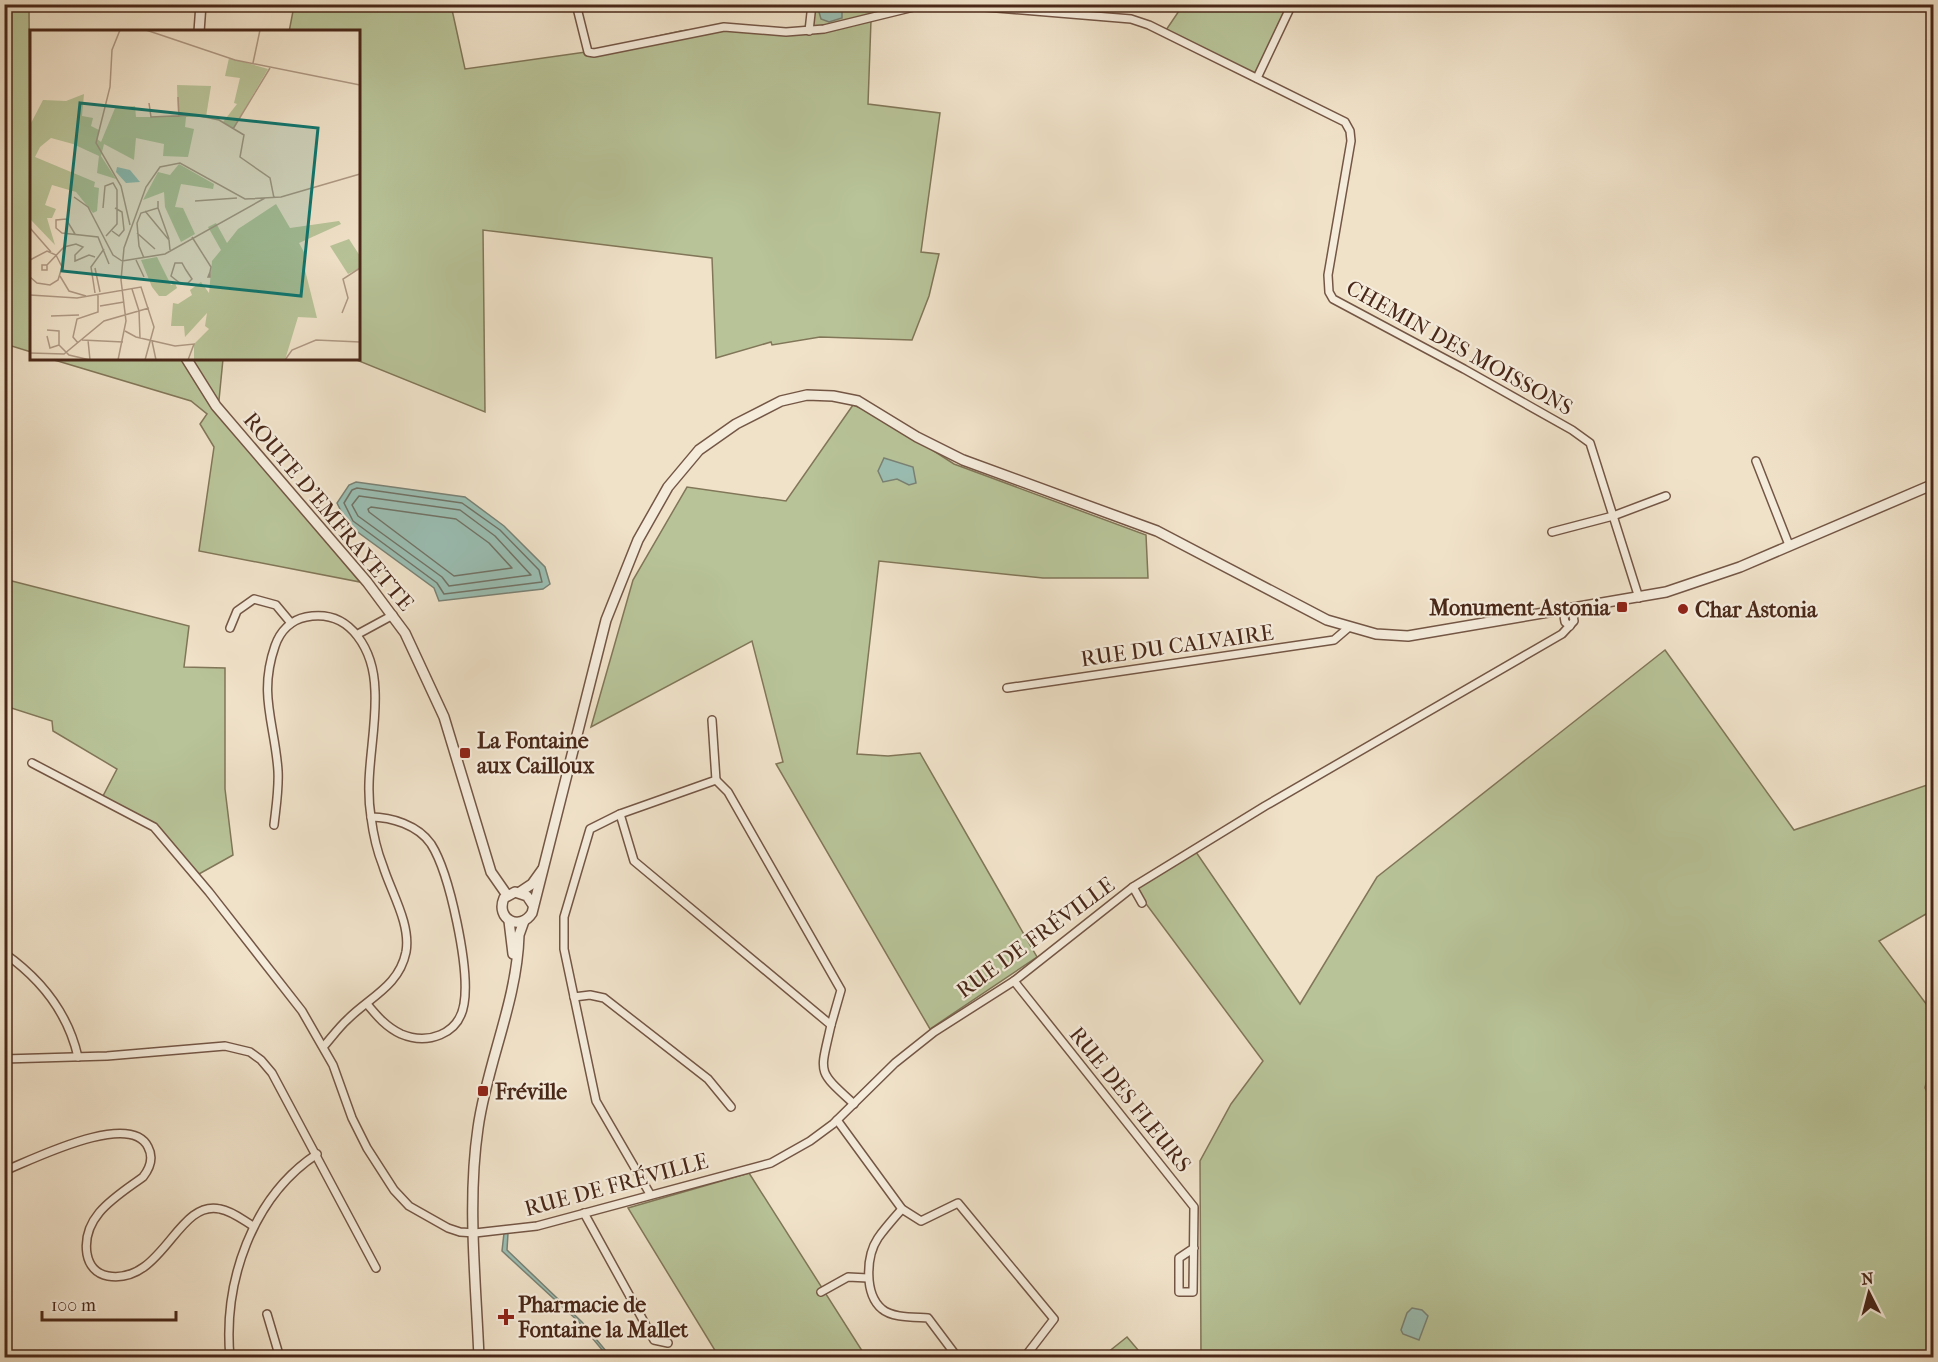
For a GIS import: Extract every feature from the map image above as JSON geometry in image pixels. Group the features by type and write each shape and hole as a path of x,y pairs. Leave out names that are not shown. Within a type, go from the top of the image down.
{"street":[{"path":"199,30 201,4"},
{"path":"576,4 588,52 594,53 724,27 809,32 926,4"},
{"path":"809,32 812,4"},
{"name":"CHEMIN DES MOISSONS","path":"948,4 1131,19 1149,25 1345,122 1350,130 1351,141 1328,275 1329,292 1333,299 1572,430 1590,444 1613,516"},
{"path":"1257,78 1292,4"},
{"name":"ROUTE D'EMFRAYETTE","path":"187,360 216,406 393,615 415,653 444,717 488,862 495,879 507,895"},
{"path":"479,1358 473,1194 478,1130 504,1028 519,935 524,921 532,913 532,905 546,862 606,620 638,540 668,487 699,450 736,424 781,401 807,395 833,396 858,401 917,437 963,460 1157,531 1327,620 1348,628 1376,634 1408,636 1639,598 1703,580 1934,484"},
{"path":"1756,461 1790,545"},
{"path":"1552,532 1613,516 1666,496"},
{"path":"1613,516 1639,598"},
{"path":"230,628 237,611 254,599 276,605 291,623"},
{"name":"RUE DE FRÉVILLE","path":"32,764 153,827 277,976 324,1046 352,1118 394,1190 408,1206 424,1216 448,1228 475,1233 537,1226 771,1163 810,1141 837,1120 896,1063 934,1032 1014,981 1133,887 1265,806 1562,634 1570,626 1565,622 1568,610"},
{"path":"358,634 393,615"},
{"path":"274,825 278,770 267,709 267,687 275,645 281,633 291,623 302,618 326,616 337,618 358,634 373,672 376,692 369,760 370,818 382,864 404,925 406,942 399,972 384,991 348,1018 324,1046"},
{"name":"RUE DU CALVAIRE","path":"1007,688 1334,640 1348,628"},
{"path":"712,720 716,780 728,792 841,990 822,1067 826,1078 854,1104"},
{"path":"650,1194 596,1101 564,949 564,917 590,829 620,814 716,780"},
{"path":"620,814 634,861 831,1024"},
{"path":"367,1004 382,1022 400,1034 432,1038 442,1035 454,1026 460,1017 464,1005 465,980 449,892 430,844 420,834 390,817 370,818"},
{"path":"514,973 509,921 501,906 507,895 520,892 532,884 546,862"},
{"path":"1133,887 1142,903"},
{"path":"520,892 529,898 532,905"},
{"path":"509,921 517,923 524,921"},
{"path":"4,953 38,981 57,1008 73,1037 78,1057"},
{"name":"RUE DES FLEURS","path":"1014,981 1194,1207 1194,1248 1193,1292 1179,1292 1179,1258 1194,1248"},
{"path":"574,998 590,995 604,998 708,1079 731,1107"},
{"path":"4,1059 78,1057 225,1047 250,1052 261,1060 272,1073 376,1268"},
{"path":"837,1120 902,1209 921,1221 931,1219 958,1203 1054,1319 1024,1358"},
{"path":"4,1171 92,1137 109,1133 137,1136 146,1142 151,1156 149,1170 99,1211 87,1238 88,1260 92,1267 110,1276 132,1274 155,1259 194,1214 203,1210 222,1209 253,1226"},
{"path":"230,1358 230,1310 237,1273 253,1226 283,1185 305,1162 317,1154"},
{"path":"902,1209 877,1239 870,1259 868,1278 873,1296 882,1310 928,1318 958,1358"},
{"path":"584,1213 654,1340 668,1343"},
{"path":"821,1292 848,1277 868,1278"},
{"path":"267,1314 280,1358"}],"green space":[{"path":"358,4 451,5 465,69 586,52 681,31 728,25 774,30 806,27 809,5 1025,5 1017,11 932,6 871,20 868,104 940,113 921,252 939,254 929,296 912,340 820,337 772,345 771,342 716,358 712,258 483,230 485,412 356,360 360,360 360,30 289,30 293,11 340,11"},
{"path":"4,5 29,5 30,352 5,344"},
{"path":"1183,5 1287,5 1253,80 1164,33"},
{"path":"54,360 223,360 219,400 214,407 360,582 199,551 214,447 200,424 207,414 191,401"},
{"path":"853,405 878,415 954,464 1146,535 1148,578 1043,578 879,561 857,754 888,756 920,753 1037,957 930,1029 776,764 783,762 752,641 591,727 633,580 687,487 786,501"},
{"path":"4,579 189,626 184,667 225,668 225,789 233,855 199,874 154,825 103,796 117,769 53,731 52,721 5,706"},
{"path":"1665,650 1794,830 1933,783 1933,910 1879,941 1933,1013 1933,1051 1925,1088 1934,1105 1933,1357 1201,1357 1200,1161 1231,1104 1263,1061 1135,889 1196,852 1300,1004 1377,877"},
{"path":"749,1173 866,1357 719,1357 628,1208"},
{"path":"1127,1337 1144,1357 1102,1357"}],"water":[{"path":"821,5 842,5 842,18 829,22 821,19 819,12"},
{"path":"884,458 913,467 916,483 909,485 897,479 883,482 878,471"},
{"path":"356,482 465,497 504,526 545,567 550,584 543,589 439,601 434,588 348,525 337,503 349,485"},
{"path":"504,1233 508,1233 507,1250 582,1322 611,1357 608,1357 579,1322 502,1251"},
{"path":"1412,1308 1422,1310 1428,1316 1419,1340 1403,1334 1401,1330 1407,1313"}],"place":[{"name":"Monument Astonia","path":"1622,607"},
{"name":"Char Astonia","path":"1683,609"},
{"name":"La Fontaine aux Cailloux","path":"465,753"},
{"name":"Fréville","path":"483,1091"},
{"name":"Pharmacie de Fontaine la Mallet","path":"506,1317"}]}
